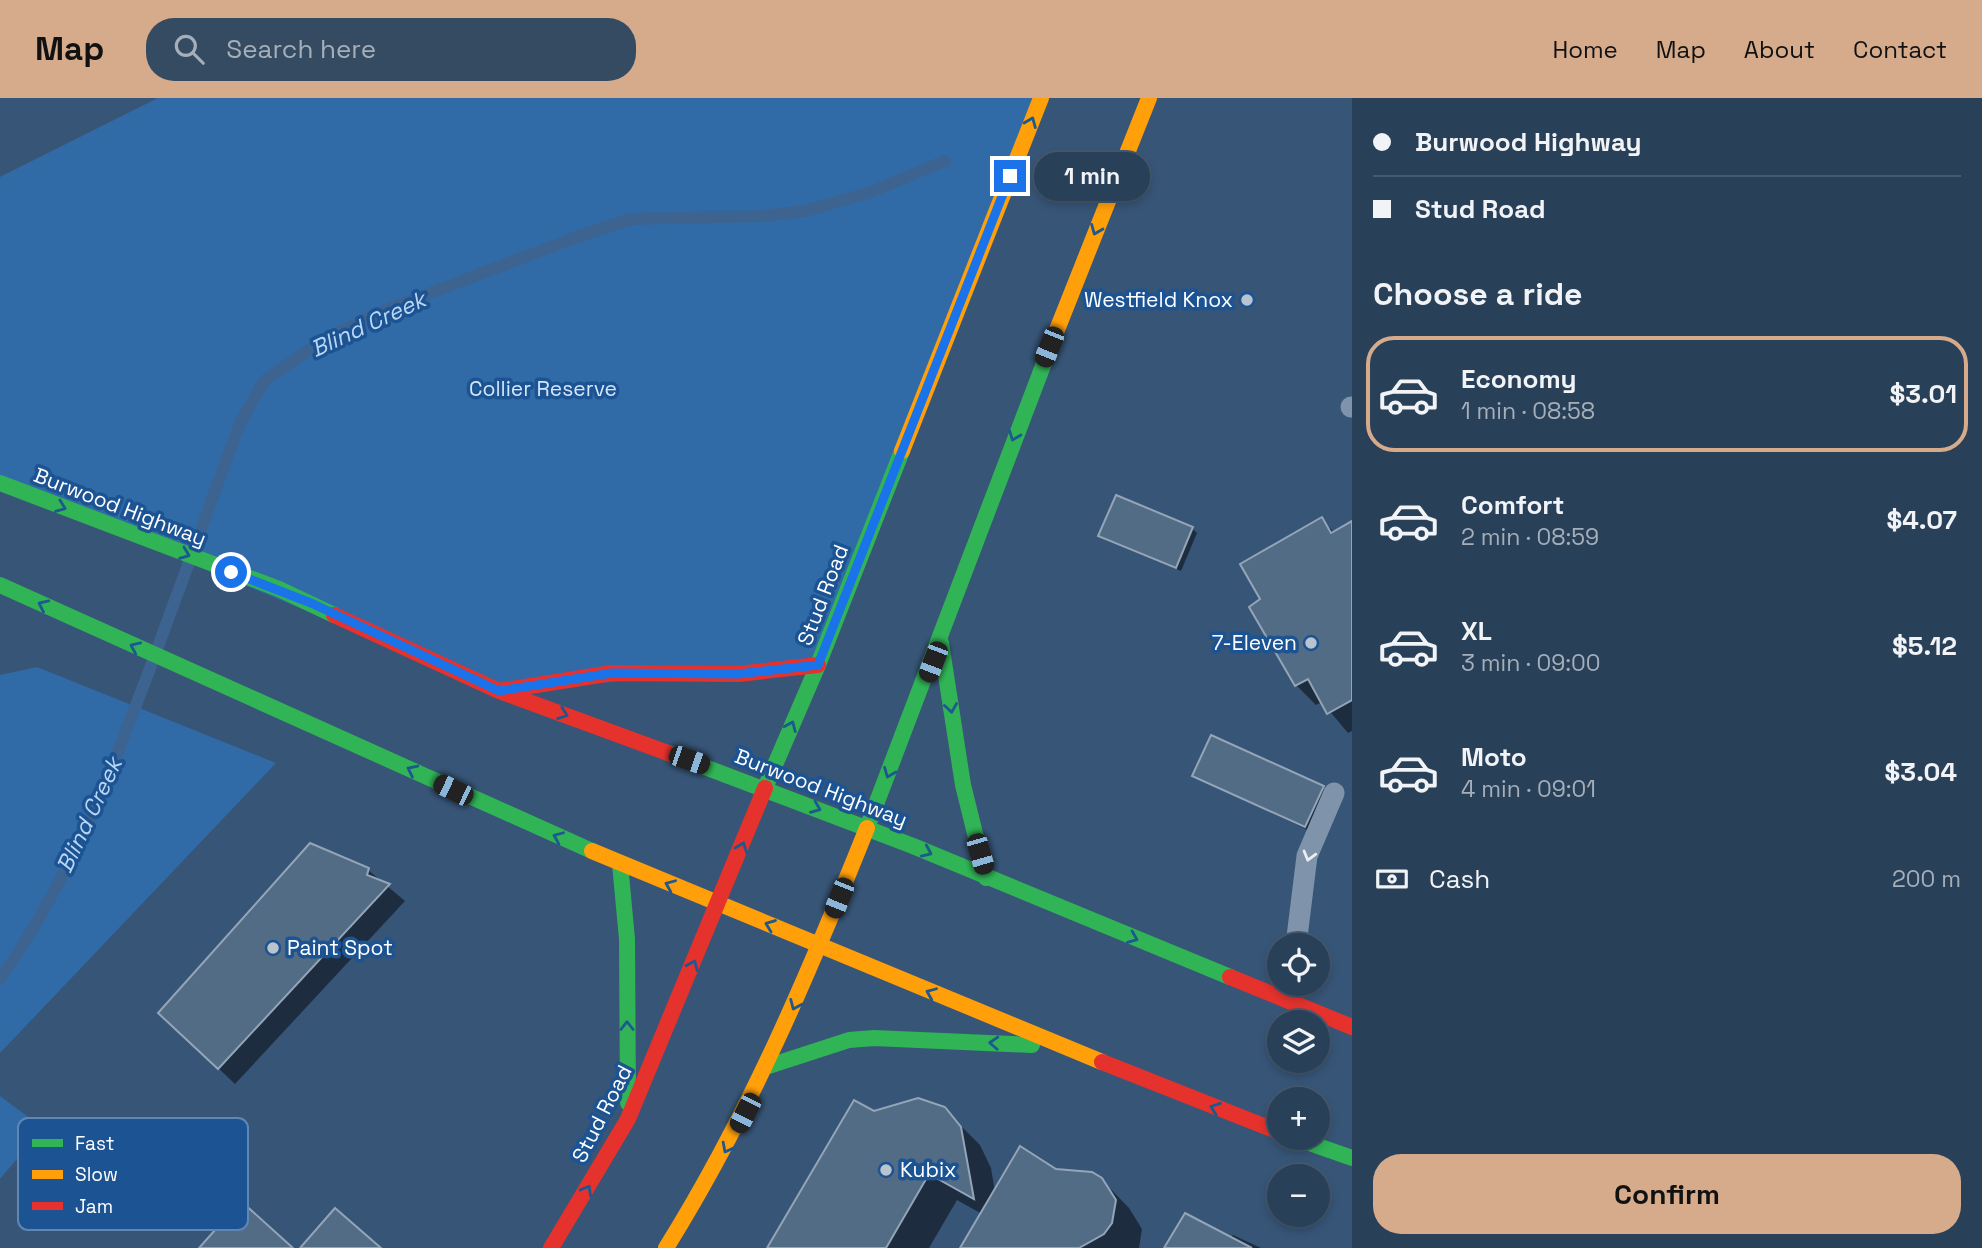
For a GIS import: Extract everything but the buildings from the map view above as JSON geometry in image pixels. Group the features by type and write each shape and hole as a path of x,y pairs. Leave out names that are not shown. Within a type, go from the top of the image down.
{"main road":[{"name":"Stud Road","path":"551,1248 628,1119 818,665 1041,98"},
{"path":"666,1248 708,1184 769,1066 820,945 941,641 1006,458 1149,98"},
{"name":"Burwood Highway","path":"0,484 311,603 499,691 765,788 986,878 1267,984"},
{"path":"0,585 620,864 1062,1047 1267,1127"},
{"path":"941,641 963,785 986,878"},
{"path":"499,691 612,673 738,674 818,665"},
{"path":"620,864 627,939 628,1119"},
{"name":"Burwood Highway","path":"1297,996 1352,1027"},
{"path":"769,1066 849,1040 874,1038 1062,1047"},
{"path":"1329,1150 1352,1158"}],"lane":[{"path":"1297,933 1307,856 1334,793"}],"green space":[{"name":"Collier Reserve","path":"158,98 1043,98 818,665 499,691 0,483 0,177"},
{"path":"37,667 276,763 0,1053 0,675"},
{"path":"0,1096 30,1118 18,1118 18,1158 0,1179"}],"waterway":[{"name":"Blind Creek","path":"0,979 47,905 104,786 240,423 264,381 322,341 381,312 631,219 764,216 805,211 868,193 945,161"}],"traffic: fast":[{"path":"867,828 1049,350"},
{"path":"765,788 818,665 902,451"},
{"path":"0,483 279,589 334,615"},
{"path":"0,585 592,851"},
{"path":"941,643 963,785 986,878"},
{"path":"668,753 913,846 1230,977"},
{"path":"620,864 627,939 628,1103"},
{"path":"769,1066 849,1040 874,1038 1032,1045"},
{"path":"1329,1150 1352,1158"}],"traffic: slow":[{"path":"902,451 1041,98"},
{"path":"1049,350 1149,98"},
{"path":"666,1248 751,1095 823,936 867,828"},
{"path":"592,851 1102,1062"}],"traffic: jam":[{"path":"334,615 499,691 668,753"},
{"path":"499,691 612,673 738,674 818,665"},
{"path":"551,1248 628,1119 765,788"},
{"path":"1230,977 1352,1027"},
{"path":"1102,1062 1267,1127"}],"place":[{"name":"Westfield Knox","path":"1247,300"},
{"name":"7-Eleven","path":"1311,643"},
{"name":"Paint Spot","path":"273,948"},
{"name":"Kubix","path":"886,1170"}],"route":[{"path":"231,572 311,603 499,691 612,673 738,674 818,665 1010,176"}]}
